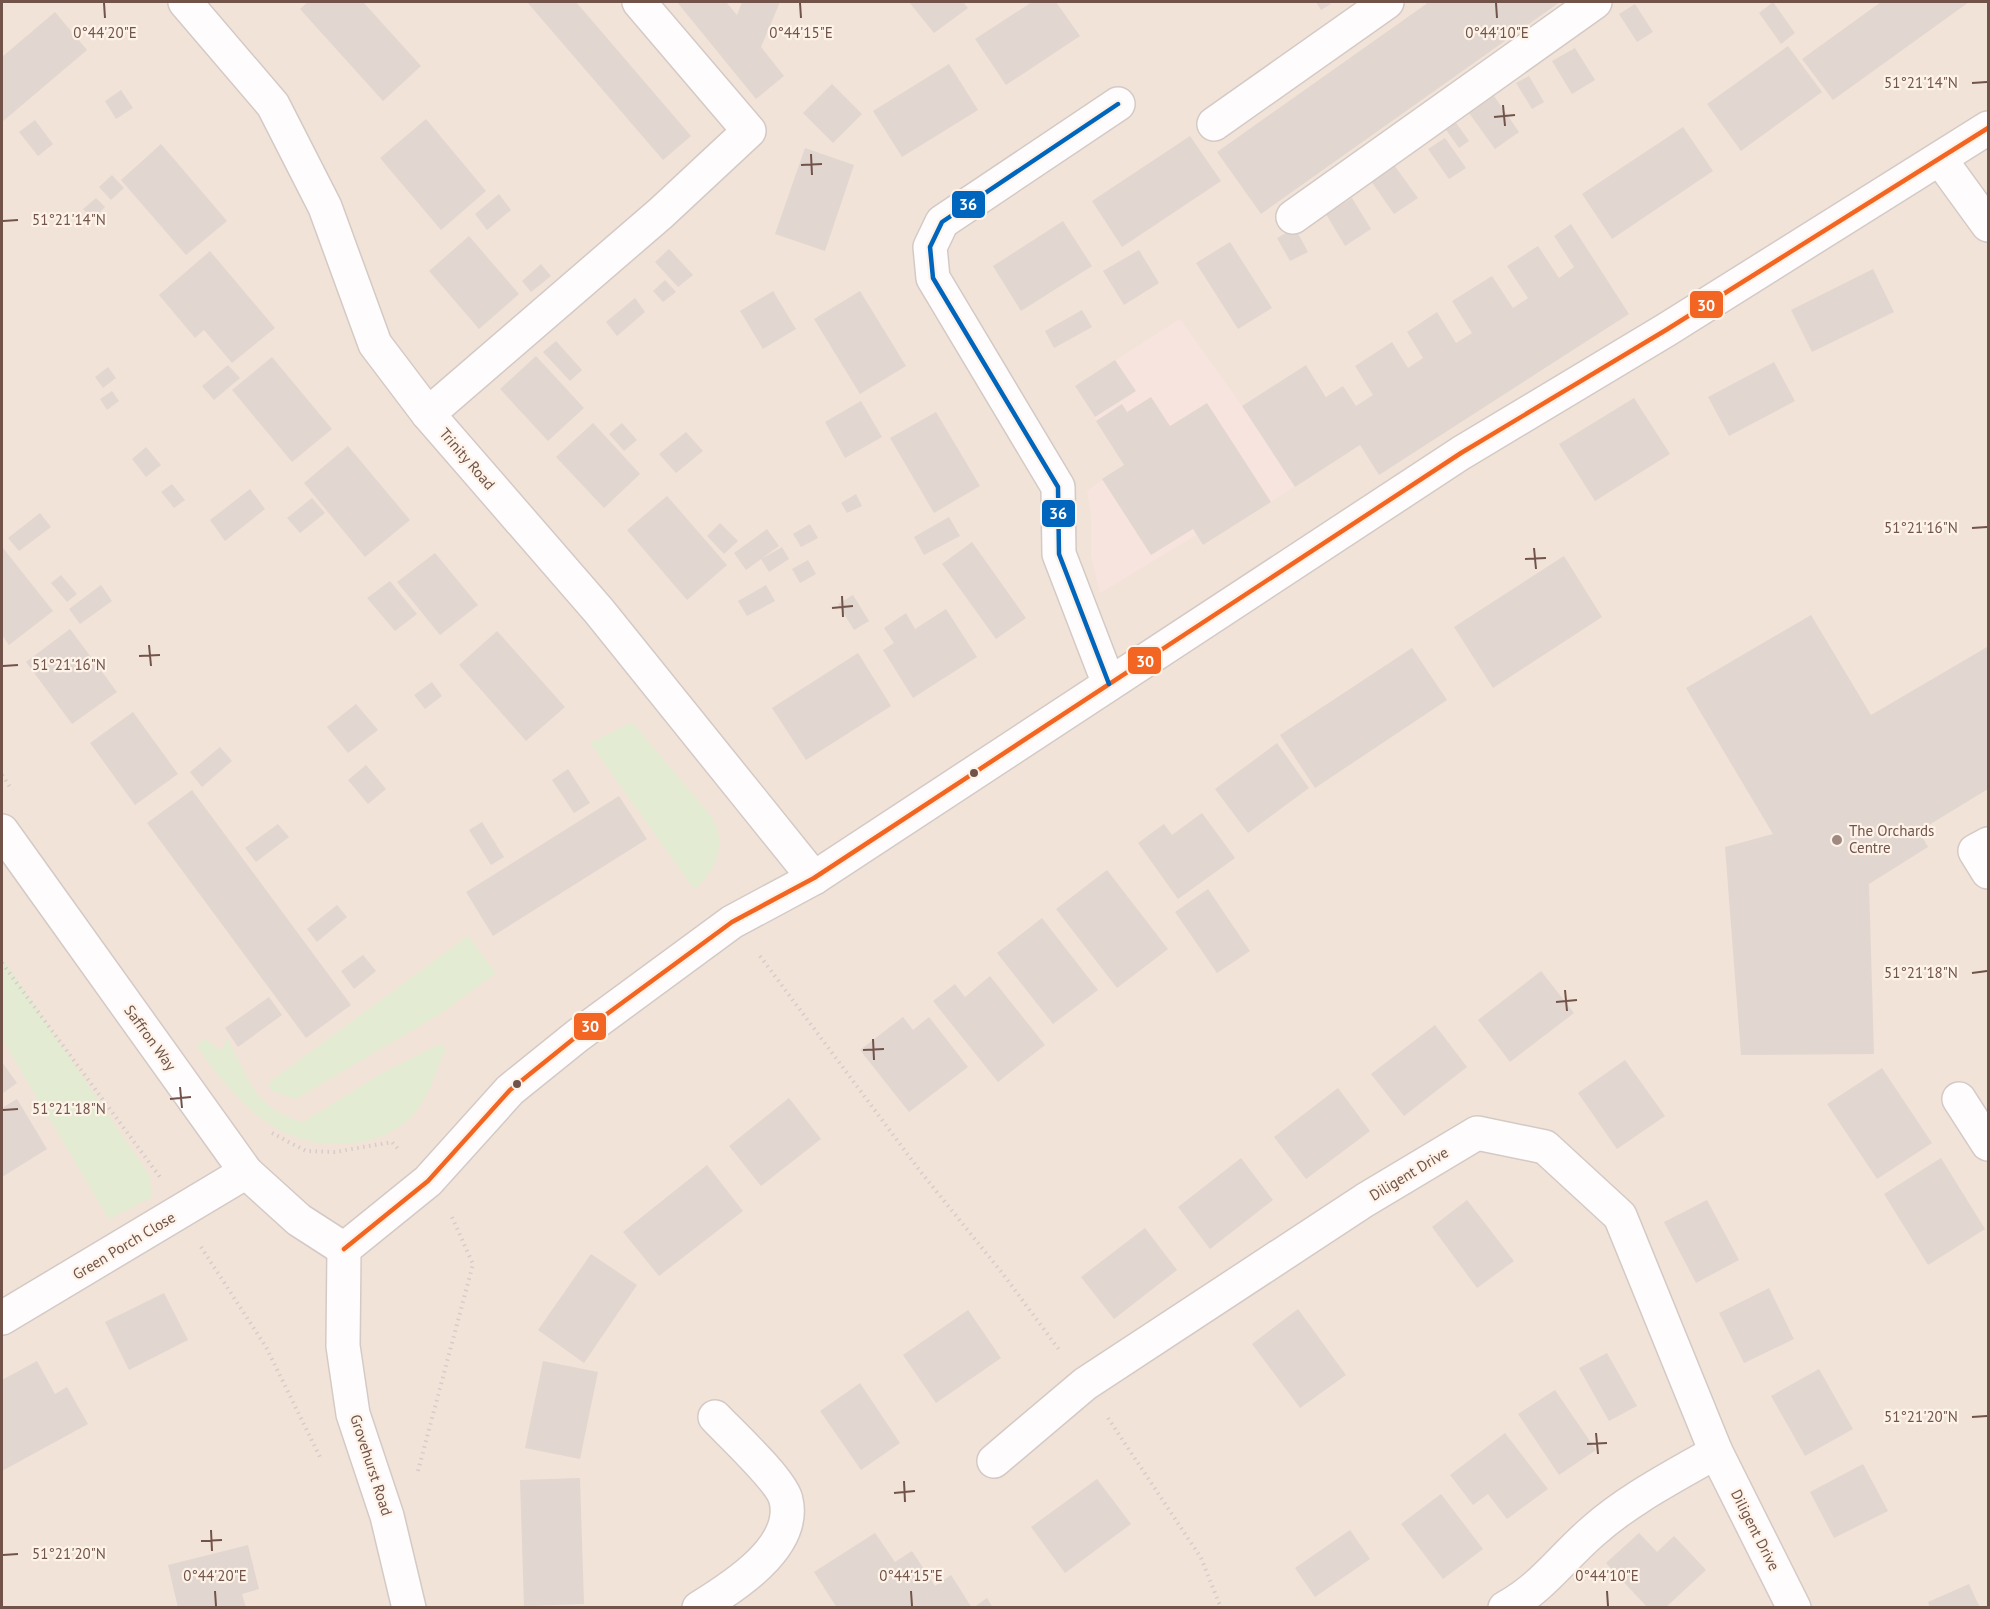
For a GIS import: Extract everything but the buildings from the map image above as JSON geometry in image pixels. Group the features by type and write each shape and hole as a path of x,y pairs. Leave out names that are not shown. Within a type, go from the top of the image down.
{"street":[{"name":"Trinity Road","path":"185,2 273,105 326,207 375,344 428,414 599,611 814,878"},
{"path":"428,414 661,213 749,131 639,2"},
{"path":"1214,124 1387,2"},
{"path":"1293,217 1595,2"},
{"path":"1109,684 1059,554 1058,487 933,278 930,247 942,222 1118,104"},
{"path":"344,1249 428,1181 510,1090 577,1036 732,922 814,878 1461,453 1666,330 1989,128"},
{"path":"1940,159 1989,225"},
{"name":"Saffron Way","path":"2,831 246,1172 299,1220 344,1249"},
{"path":"1989,844 1975,851 1989,872"},
{"path":"1959,1099 1989,1144"},
{"name":"Diligent Drive","path":"994,1461 1085,1384 1365,1200 1477,1133 1545,1147 1620,1216 1716,1452 1794,1608"},
{"name":"Green Porch Close","path":"2,1318 246,1172"},
{"name":"Grovehurst Road","path":"344,1249 343,1346 353,1414 387,1516 409,1608"},
{"path":"699,1608 765,1559 781,1539 787,1523 786,1499 769,1474 715,1417"},
{"path":"1505,1608 1528,1595 1592,1532 1640,1495 1716,1452"}],"path":[{"path":"732,922 777,975 920,1171 1003,1274 1085,1384 1201,1558 1221,1608"},
{"path":"387,1516 408,1508 474,1264 457,1223"}],"shaded area":[{"path":"2,2 1988,2 1988,1607 2,1607"},
{"path":"1180,319 1242,406 1306,365 1360,445 1203,545 1196,535 1100,593 1091,556 1091,515 1087,491 1124,465 1075,386"}],"green space":[{"path":"632,722 712,817 716,827 719,846 714,865 709,874 694,889 590,743"},
{"path":"468,936 496,973 443,1012 296,1099 272,1091 268,1083"},
{"path":"2,957 149,1175 152,1197 109,1219 2,1039"},
{"path":"227,1038 248,1079 263,1100 274,1109 303,1122 384,1072 440,1044 446,1049 423,1101 405,1123 384,1135 369,1140 327,1144 303,1139 281,1130 261,1118 243,1103 196,1045 206,1039 221,1051"}],"transit line":[{"name":"36","path":"1109,684 1059,554 1058,487 933,278 930,247 942,222 1118,104"},
{"name":"30","path":"344,1249 428,1181 510,1090 577,1036 732,922 814,878 1461,453 1666,330 1988,128"}],"place":[{"name":"The Orchards Centre","path":"1837,840"}]}
